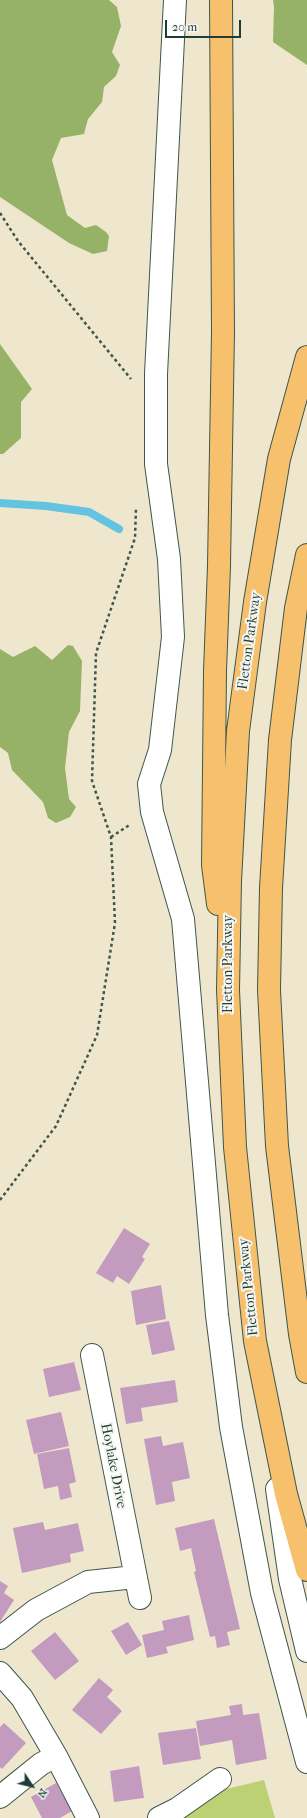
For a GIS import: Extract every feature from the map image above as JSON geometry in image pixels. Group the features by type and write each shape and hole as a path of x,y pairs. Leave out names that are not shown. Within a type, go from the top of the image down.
{"highway":[{"path":"221,0 222,332 219,566 215,671 214,865 228,990"},
{"name":"Fletton Parkway","path":"307,357 279,459 255,602 238,731 230,881 228,990 235,1148 255,1341 286,1494 307,1570"},
{"path":"307,555 296,608 280,740 270,888 269,990 277,1146 300,1334 307,1372"}],"street":[{"path":"174,0 156,374 156,464 169,559 173,637 160,750 149,784 152,812 182,919 217,1315 231,1427 262,1593 307,1762"},
{"path":"255,1341 290,1579 307,1651"},
{"name":"Hoylake Drive","path":"92,1354 140,1598"},
{"path":"0,1638 36,1610 88,1582 135,1577"},
{"path":"0,1673 22,1698 56,1756 88,1818"},
{"path":"0,1797 41,1764 56,1756"},
{"path":"159,1818 177,1809 220,1778"}],"path":[{"path":"0,213 18,241 134,383"},
{"path":"0,1200 56,1126 97,1035 116,923 111,837 92,780 96,653 136,538 136,506"}],"green space":[{"path":"0,0 109,0 117,7 121,26 112,52 120,65 116,76 104,87 102,102 88,119 84,134 61,138 52,160 67,215 85,228 96,225 106,232 109,236 107,251 93,254 69,243 0,197"},
{"path":"273,0 307,0 307,65 273,42"},
{"path":"0,344 32,389 21,402 21,438 3,454 0,454"},
{"path":"68,645 73,646 82,661 80,711 69,732 65,768 69,799 76,807 70,817 56,823 48,818 43,802 12,770 8,753 0,747 0,649 13,657 35,646 52,660"},
{"path":"264,1780 275,1818 184,1818 214,1792"}],"building":[{"path":"124,1228 150,1244 142,1257 145,1259 129,1284 117,1276 113,1283 96,1273"},
{"path":"161,1285 166,1319 136,1325 131,1291"},
{"path":"169,1321 175,1350 152,1355 146,1325"},
{"path":"74,1362 81,1390 49,1397 43,1369"},
{"path":"175,1380 178,1402 141,1408 143,1421 126,1424 120,1388"},
{"path":"61,1412 69,1446 34,1454 26,1420"},
{"path":"161,1436 163,1446 183,1442 190,1478 172,1482 175,1501 156,1505 144,1439"},
{"path":"69,1448 76,1482 69,1484 72,1497 60,1500 58,1486 44,1489 37,1454"},
{"path":"214,1519 240,1629 227,1632 230,1645 217,1648 215,1636 210,1637 194,1572 196,1571 191,1548 180,1551 175,1528"},
{"path":"43,1522 45,1530 78,1523 84,1551 70,1554 71,1562 22,1573 13,1528"},
{"path":"0,1581 8,1586 4,1593 14,1600 0,1622"},
{"path":"189,1615 194,1640 166,1647 168,1653 147,1658 142,1635 164,1630 162,1621"},
{"path":"128,1622 142,1645 126,1655 111,1631"},
{"path":"55,1632 79,1661 55,1680 31,1651"},
{"path":"99,1678 113,1690 107,1697 122,1711 101,1734 72,1710"},
{"path":"242,1704 243,1715 259,1713 267,1759 236,1765 232,1740 200,1746 196,1721 231,1715 229,1706"},
{"path":"4,1723 26,1743 2,1769 0,1767 0,1727"},
{"path":"196,1728 201,1759 163,1765 158,1733"},
{"path":"139,1766 144,1798 114,1802 110,1771"},
{"path":"56,1783 72,1811 60,1818 42,1818 31,1797"}],"waterway":[{"path":"0,503 46,506 89,512 119,529"}]}
